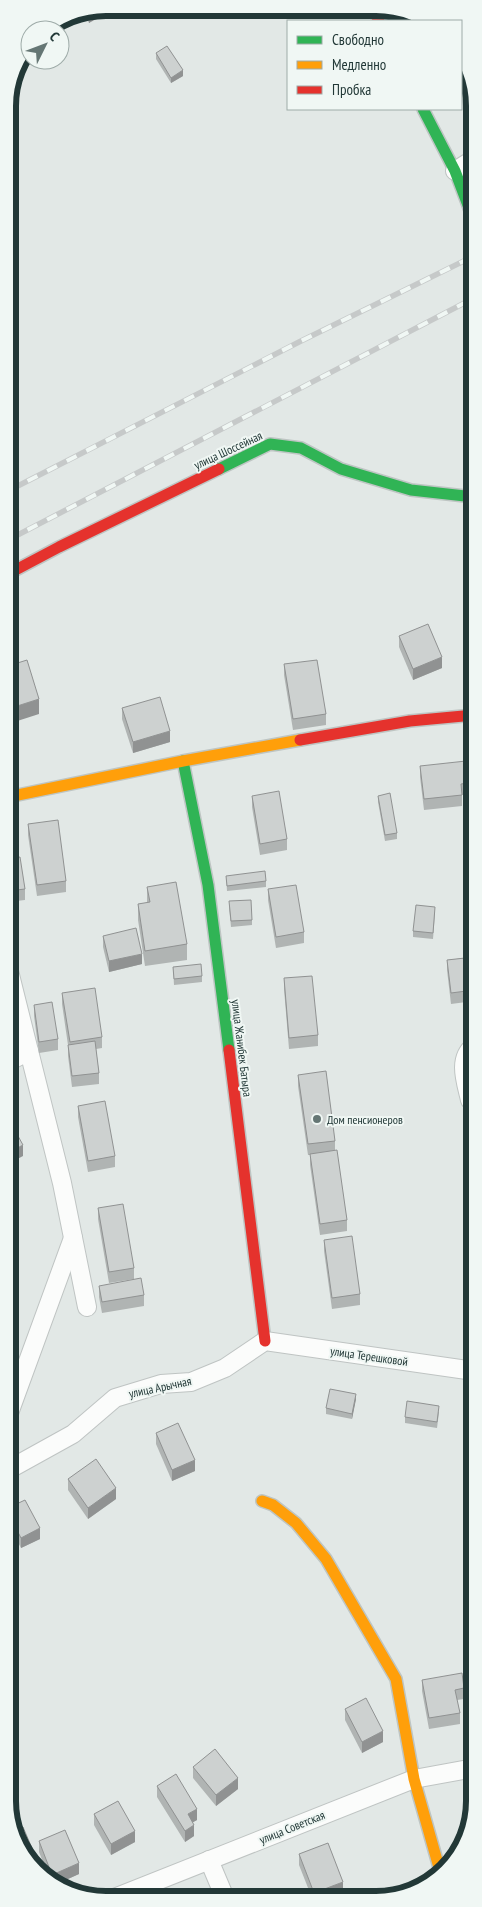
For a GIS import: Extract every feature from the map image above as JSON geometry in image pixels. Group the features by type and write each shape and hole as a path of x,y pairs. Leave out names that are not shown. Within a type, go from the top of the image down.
{"street":[{"path":"424,110 455,171 466,200"},
{"path":"455,171 466,164"},
{"name":"улица Шоссейная","path":"16,570 270,444 301,448 341,470 411,490 466,496"},
{"path":"16,795 183,761 410,721 466,716"},
{"name":"улица Жанибек Батыра","path":"183,761 208,885 264,1341"},
{"path":"16,999 62,1183 87,1307"},
{"path":"16,1058 29,1051"},
{"path":"466,1055 464,1070 466,1080"},
{"path":"16,1394 73,1238"},
{"name":"улица Терешковой","path":"264,1341 466,1370"},
{"name":"улица Арычная","path":"16,1466 72,1434 115,1398 161,1384 191,1382 225,1368 264,1341"},
{"path":"262,1500 273,1505 296,1523 326,1560 396,1679 414,1779 438,1865"},
{"name":"улица Советская","path":"132,1891 414,1779 466,1769"},
{"path":"209,1860 222,1891"}],"building":[{"path":"167,46 183,70 171,78 156,53"},
{"path":"428,624 442,657 413,669 399,636"},
{"path":"27,660 39,699 16,706 16,663"},
{"path":"317,660 326,714 293,719 284,664"},
{"path":"160,697 170,731 133,742 122,708"},
{"path":"466,761 466,783 461,784 462,795 424,799 420,766"},
{"path":"279,791 287,839 260,844 252,796"},
{"path":"390,793 397,833 385,835 378,796"},
{"path":"58,820 66,881 37,885 28,824"},
{"path":"20,857 25,889 16,890 16,858"},
{"path":"265,871 266,881 227,886 226,876"},
{"path":"176,882 187,944 145,951 138,904 150,902 147,887"},
{"path":"296,885 304,932 276,937 268,889"},
{"path":"251,900 252,920 231,921 229,901"},
{"path":"416,905 435,907 433,933 413,931"},
{"path":"136,928 142,954 109,961 103,936"},
{"path":"466,958 466,991 451,993 447,960"},
{"path":"201,964 202,976 174,979 173,967"},
{"path":"312,976 318,1035 289,1038 284,978"},
{"path":"95,988 102,1037 70,1042 62,993"},
{"path":"52,1002 58,1039 39,1042 34,1005"},
{"path":"95,1041 99,1073 72,1076 68,1045"},
{"name":"Дом пенсионеров","path":"326,1071 335,1141 308,1144 298,1075"},
{"path":"105,1101 115,1156 88,1161 78,1106"},
{"path":"16,1132 23,1145 16,1149"},
{"path":"337,1150 347,1220 320,1224 310,1154"},
{"path":"123,1204 134,1268 109,1272 98,1208"},
{"path":"352,1236 360,1294 332,1298 324,1240"},
{"path":"141,1278 144,1295 102,1302 99,1286"},
{"path":"330,1389 356,1394 352,1414 326,1408"},
{"path":"407,1401 439,1406 437,1422 405,1417"},
{"path":"178,1423 195,1460 172,1470 156,1433"},
{"path":"96,1459 116,1488 88,1508 68,1479"},
{"path":"25,1500 40,1528 21,1538 16,1528 16,1504"},
{"path":"462,1673 464,1688 455,1690 460,1713 429,1718 422,1680"},
{"path":"366,1698 383,1731 362,1742 345,1709"},
{"path":"215,1749 238,1778 216,1795 193,1767"},
{"path":"176,1774 197,1809 188,1814 194,1825 185,1831 157,1786"},
{"path":"118,1801 135,1831 111,1844 94,1814"},
{"path":"23,1827 35,1856 31,1851 20,1828"},
{"path":"65,1830 79,1863 54,1874 51,1872 39,1841"},
{"path":"328,1843 343,1882 319,1891 313,1891 299,1854"}],"railway":[{"path":"16,487 299,342 466,260"},
{"path":"16,536 466,302"}],"traffic: fast":[{"path":"424,110 455,171 466,200"},
{"path":"219,469 270,444 301,448 341,469 411,490 466,496"},
{"path":"183,761 208,885 229,1050"}],"traffic: slow":[{"path":"16,795 183,761 300,740"},
{"path":"262,1501 273,1505 296,1523 326,1559 396,1679 414,1779 438,1865"}],"traffic: jam":[{"path":"376,16 378,20"},
{"path":"16,570 219,469"},
{"path":"300,740 410,721 466,716"},
{"path":"229,1050 265,1341"}],"place":[{"name":"Дом пенсионеров","path":"317,1119"}]}
